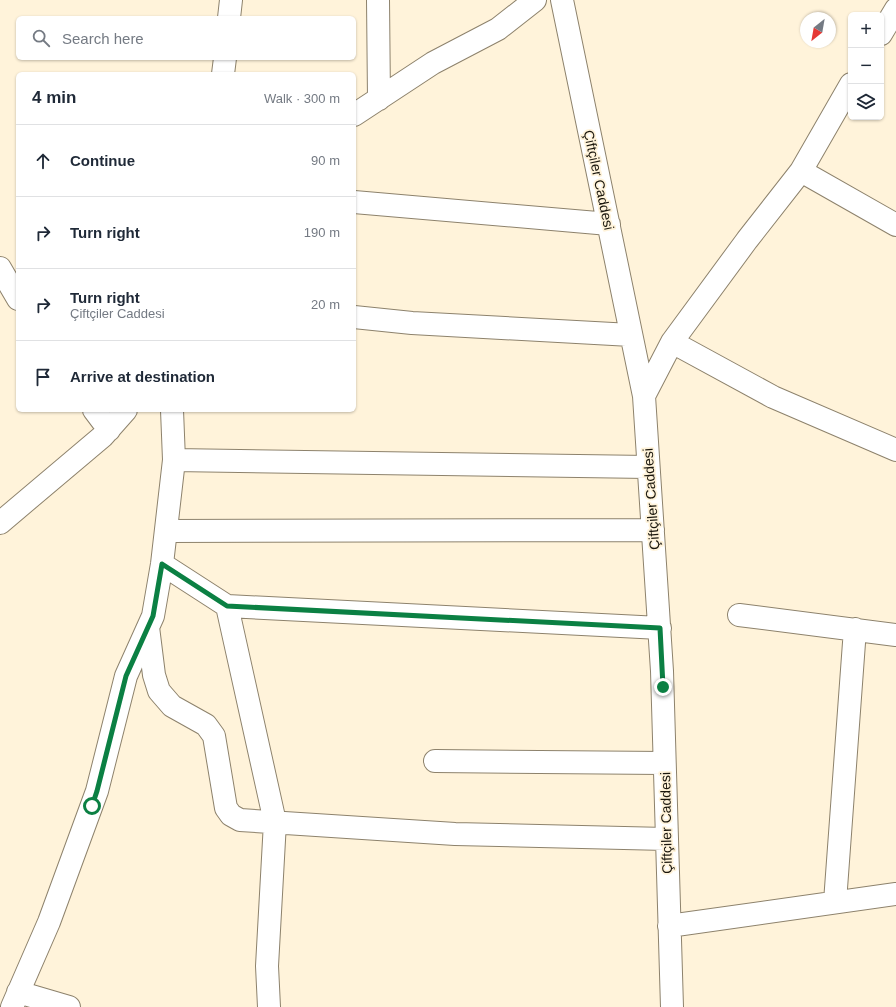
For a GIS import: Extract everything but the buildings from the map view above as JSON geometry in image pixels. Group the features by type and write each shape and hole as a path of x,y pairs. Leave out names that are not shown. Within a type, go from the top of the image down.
{"street":[{"path":"229,16 231,0"},
{"path":"378,0 379,99"},
{"path":"356,114 433,63 498,29 516,17 535,0"},
{"name":"Çiftçiler Caddesi","path":"562,0 644,396 660,628 672,1007"},
{"path":"223,72 225,60"},
{"path":"644,396 672,342 747,240 801,171 848,89"},
{"path":"801,171 896,225"},
{"path":"356,202 609,224"},
{"path":"0,268 16,296"},
{"path":"356,317 631,335"},
{"path":"672,342 773,397 896,450"},
{"path":"96,412 109,430"},
{"path":"0,523 109,430 124,412"},
{"path":"69,1007 15,999 49,922 97,791 126,676 153,616 162,564 174,460 172,412"},
{"path":"174,460 648,467"},
{"path":"166,531 653,530"},
{"path":"162,564 227,606 660,628"},
{"path":"227,606 275,822 267,966 269,1007"},
{"path":"739,615 896,635"},
{"path":"148,627 154,675 158,691 172,706 206,725 214,736 226,808 231,815 240,820 455,834 666,839"},
{"path":"835,902 855,630"},
{"path":"435,761 664,763"},
{"path":"669,926 896,894"}],"route":[{"path":"92,806 126,676 153,616 162,564 227,606 660,628 663,687"}]}
